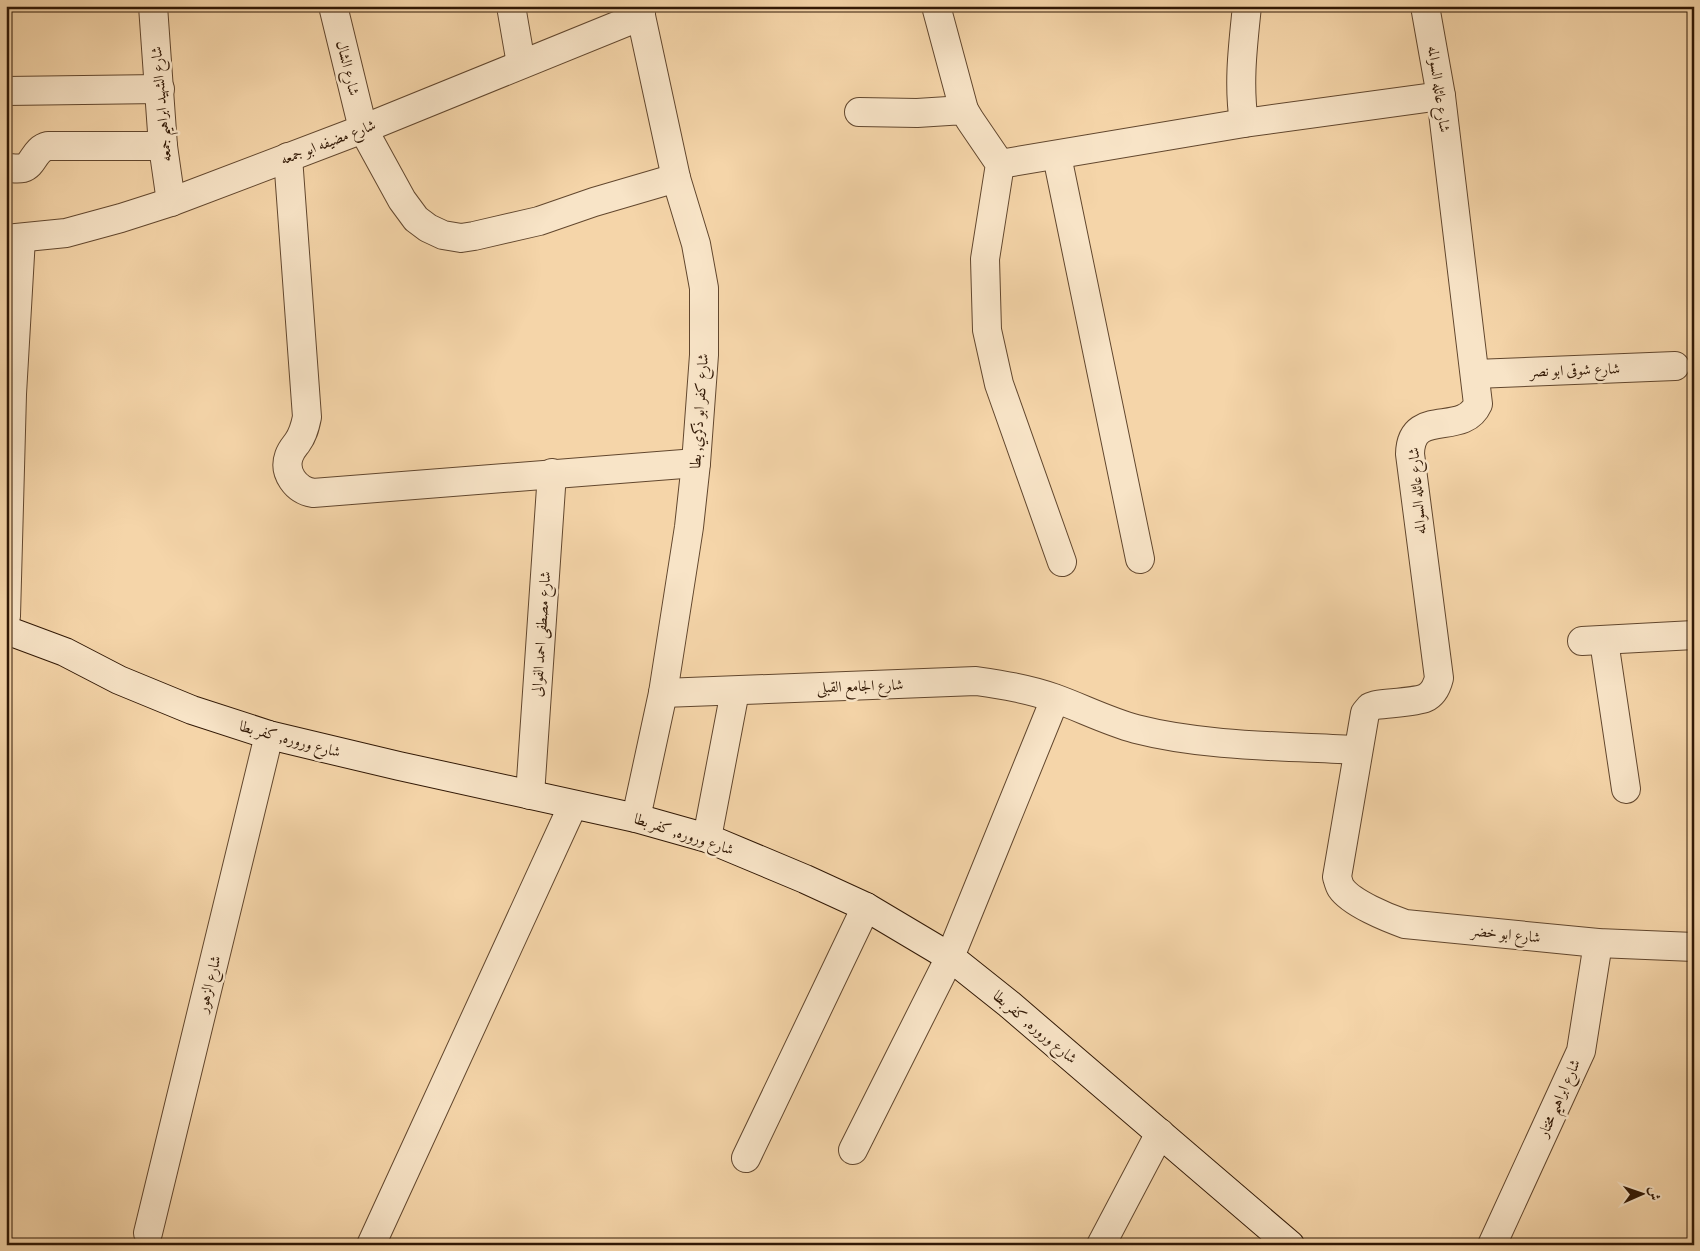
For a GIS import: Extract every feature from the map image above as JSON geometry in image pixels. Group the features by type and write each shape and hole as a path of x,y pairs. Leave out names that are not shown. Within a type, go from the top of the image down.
{"street":[{"name":"شارع الشهيد ابراهيم جمعه","path":"153,6 163,146 171,202"},
{"name":"شارع الشال","path":"333,6 363,130 402,200 416,219 428,228 443,235 461,238 539,221 594,202 676,178"},
{"path":"511,6 522,64"},
{"path":"936,6 964,110 1000,164 985,259 987,330 999,384 1062,562"},
{"path":"1244,122 1240,100 1240,82 1247,6"},
{"name":"شارع عائله السوالمه","path":"1336,877 1365,713 1370,707 1376,705 1424,698 1432,694 1437,687 1439,678 1410,454 1411,444 1414,435 1421,428 1467,418 1474,413 1478,404 1441,96 1426,6"},
{"name":"شارع مضيفه ابو جمعه","path":"14,239 66,233 171,202 363,130 522,64 641,11"},
{"name":"شارع كفر ابو ذكري, بطا","path":"636,818 663,693 689,527 704,355 704,288 696,244 676,178 641,11"},
{"path":"6,91 160,88"},
{"path":"1000,164 1057,156 1244,122 1441,96"},
{"path":"860,112 917,113 964,110"},
{"path":"6,168 25,167 30,164 41,148 48,146 163,146"},
{"path":"1057,156 1140,559"},
{"path":"288,157 307,417 305,430 288,457 287,464 295,484 313,493 696,463"},
{"path":"6,616 9,394 14,239"},
{"name":"شارع شوقى ابو نصر","path":"1475,374 1674,366"},
{"name":"شارع مصطفى احمد الفوالى","path":"530,795 552,473"},
{"name":"شارع وروره, كفر بطا","path":"6,630 65,652 119,680 192,710 269,735 399,766 636,818 707,838 866,907 950,958 1009,1004 1290,1245"},
{"path":"1626,789 1593,641 1694,635"},
{"name":"شارع الجامع القبلى","path":"663,693 976,681 1016,687 1055,699 1101,718 1175,738 1358,750"},
{"path":"707,838 735,690"},
{"path":"853,1150 950,958 1055,699"},
{"name":"شارع الزهور","path":"148,1233 269,735"},
{"path":"371,1245 573,805"},
{"name":"شارع ابو خضر","path":"1336,877 1340,887 1347,894 1379,914 1405,924 1598,943 1694,947"},
{"path":"746,1158 866,907"},
{"name":"شارع ابراهيم مختار","path":"1492,1245 1581,1051 1598,943"},
{"path":"1101,1245 1160,1133"}]}
